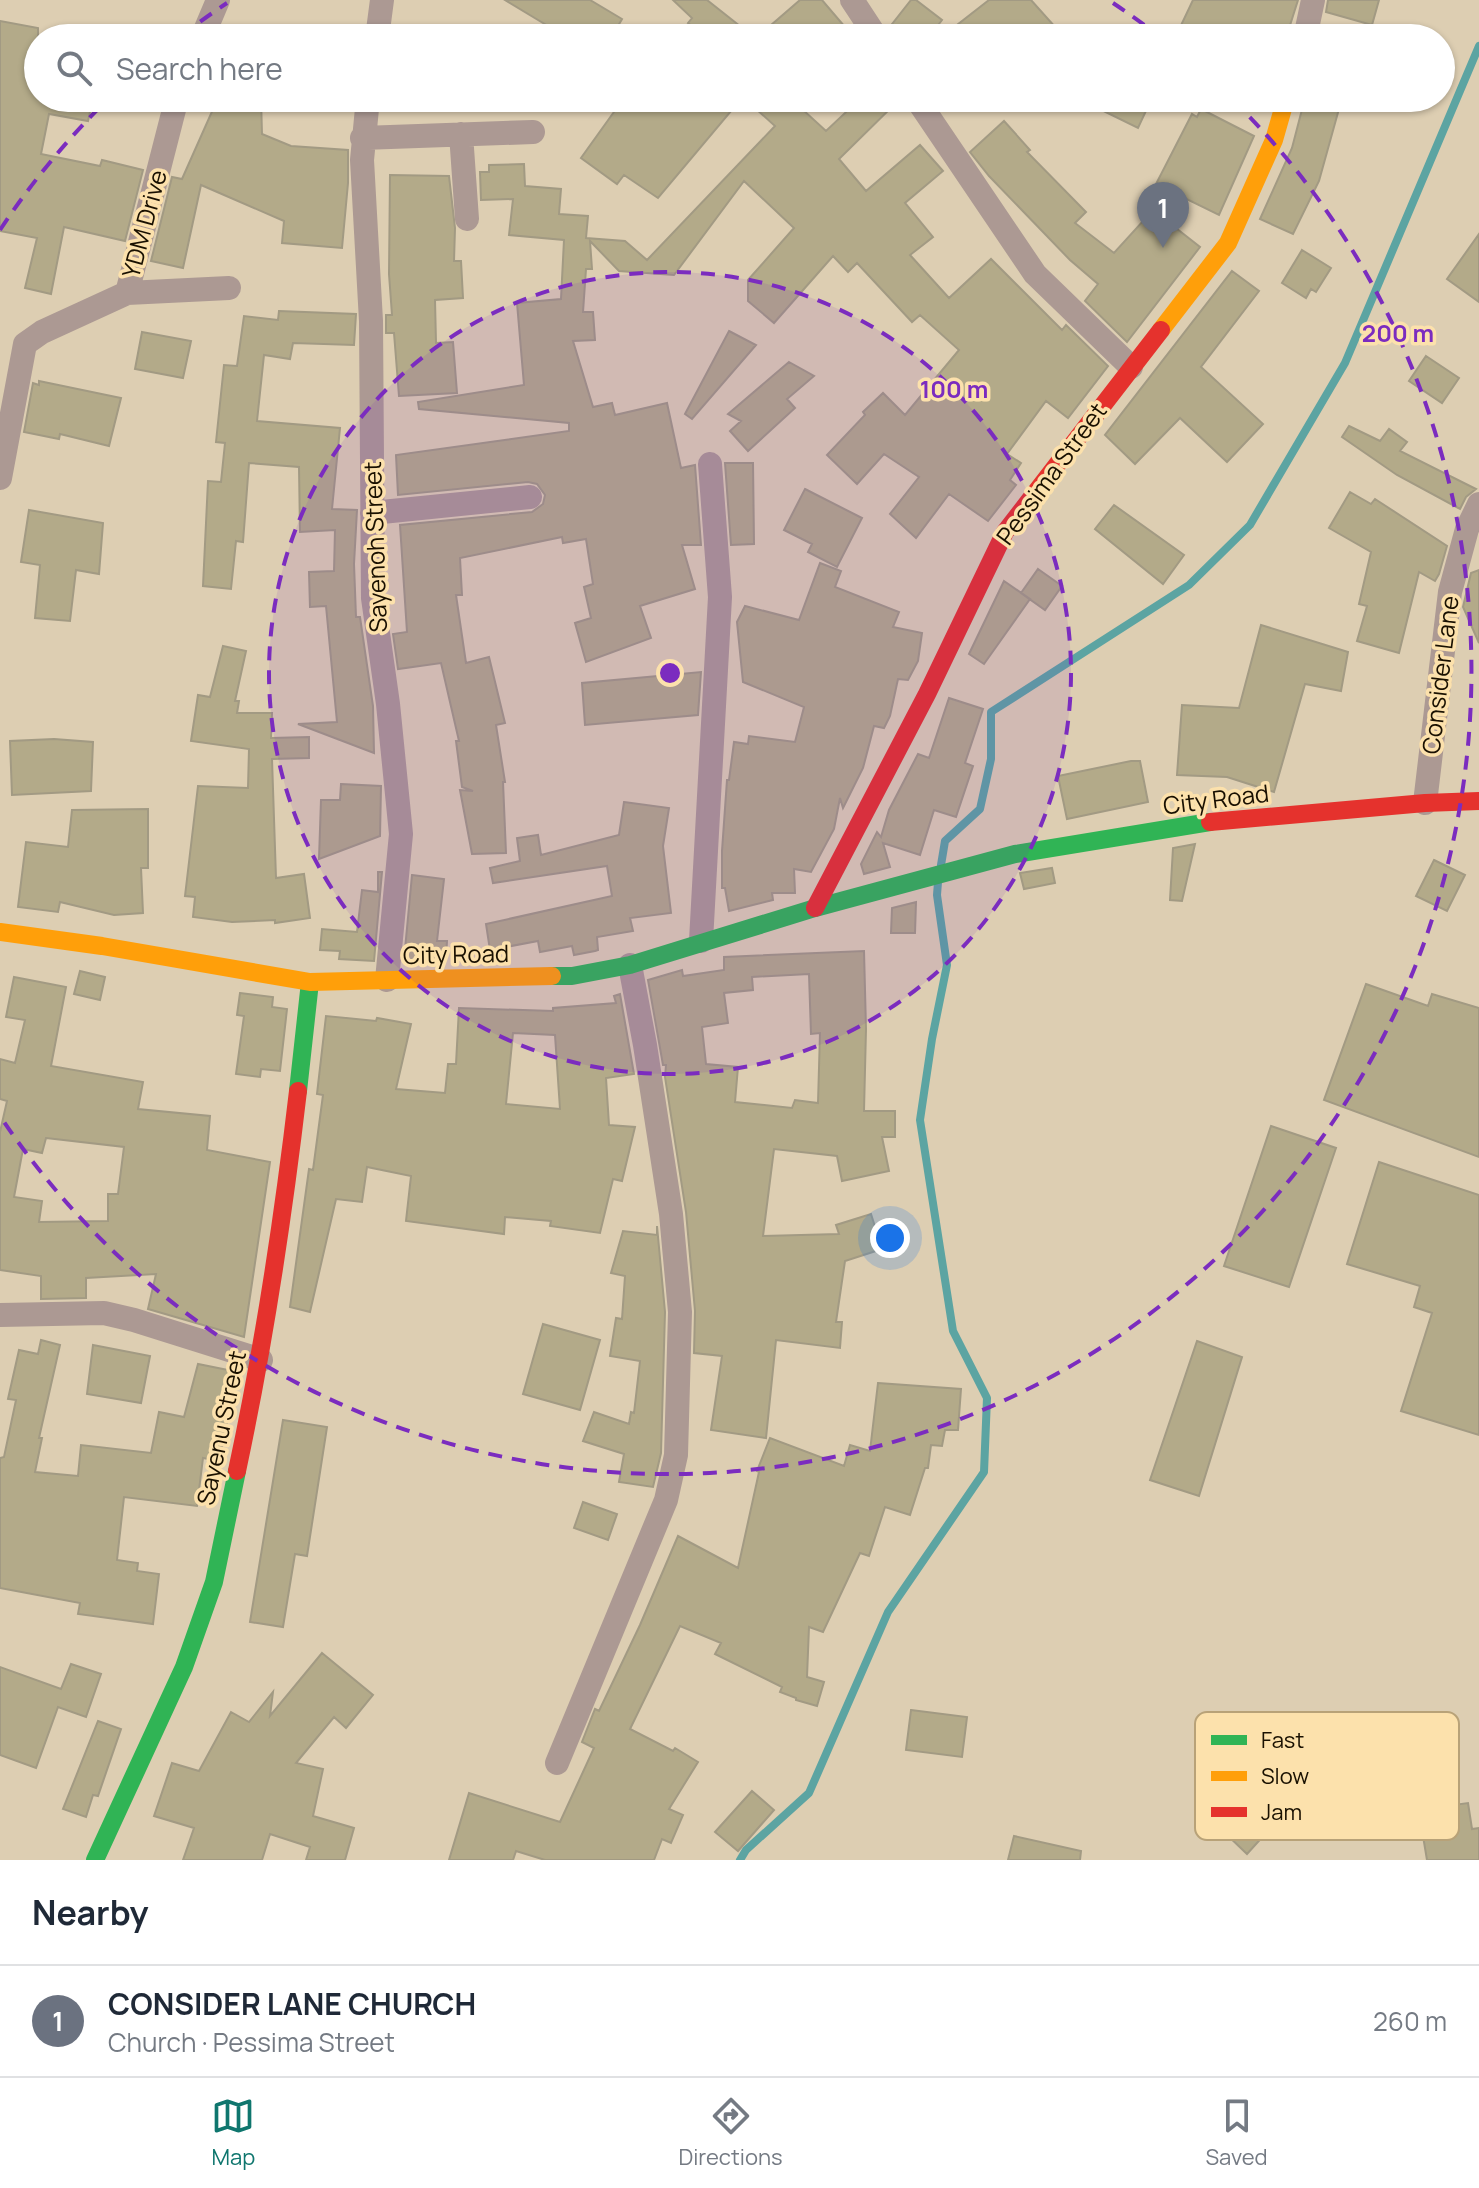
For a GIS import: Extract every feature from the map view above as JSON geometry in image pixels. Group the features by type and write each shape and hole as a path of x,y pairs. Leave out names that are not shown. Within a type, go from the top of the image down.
{"street":[{"path":"208,24 218,0"},
{"path":"379,24 382,0"},
{"path":"852,0 868,24"},
{"path":"1308,24 1313,0"},
{"name":"YDM Drive","path":"0,478 25,344 42,332 127,293 174,112"},
{"name":"Sayenoh Street","path":"366,112 362,149 371,321 373,598 388,704 401,834 387,980"},
{"path":"925,112 1035,274 1131,367"},
{"name":"Pessima Street","path":"815,908 927,694 1005,532 1228,243 1274,140 1282,112"},
{"path":"362,149 461,134 533,132"},
{"path":"461,134 467,219"},
{"path":"127,293 229,288"},
{"path":"701,941 720,597 710,464"},
{"path":"372,513 530,497"},
{"name":"Consider Lane","path":"1425,803 1450,592 1467,529 1479,504"},
{"name":"City Road","path":"0,932 102,946 310,982 572,976 630,965 815,908 1015,854 1202,823 1479,801"},
{"path":"557,1763 666,1500 676,1455 680,1312 672,1228 630,965"},
{"name":"Sayenu Street","path":"95,1860 184,1667 214,1582 261,1360 283,1221 310,982"},
{"path":"0,1315 104,1313 261,1360"}],"building":[{"path":"505,0 590,0 622,19 619,24 545,24"},
{"path":"673,0 707,0 737,24 689,24 692,18"},
{"path":"800,0 822,0 842,24 772,24"},
{"path":"911,0 916,0 942,20 939,24 892,24"},
{"path":"989,0 1031,0 1052,24 958,24"},
{"path":"1193,0 1298,0 1290,24 1182,24"},
{"path":"1328,0 1379,0 1372,24 1326,12"},
{"path":"0,21 24,25 24,112 90,112 88,121 49,114 41,154 100,166 102,160 143,170 125,241 64,227 51,294 25,288 37,238 0,231"},
{"path":"212,112 261,112 262,134 291,146 348,150 342,248 282,243 284,221 201,185 183,268 151,261 172,177 182,179"},
{"path":"614,112 730,112 658,198 624,175 617,184 581,158"},
{"path":"760,112 805,112 826,131 846,112 887,112 839,159 866,191 920,145 943,171 905,203 933,237 910,255 949,298 991,259 1062,330 1066,325 1108,366 1068,418 1046,401 1007,454 1021,463 1010,480 1016,485 988,521 949,494 916,538 890,514 919,477 884,454 857,484 827,455 883,393 905,415 959,350 920,315 912,322 857,263 848,272 833,256 774,323 748,301 748,280 794,228 744,181 674,275 619,271 590,241 592,269 586,269 583,312 593,312 595,340 573,341 593,407 612,403 615,415 667,403 681,468 695,465 701,545 682,545 695,589 640,606 651,638 586,662 575,623 591,618 584,587 593,584 586,539 563,543 562,537 460,558 462,595 456,595 466,663 489,657 505,723 496,725 505,782 506,853 472,854 460,790 473,791 462,787 456,741 459,741 441,663 398,669 393,634 407,632 400,525 532,512 543,504 545,495 537,484 528,482 398,495 396,455 569,431 569,423 419,409 418,402 524,385 517,303 561,299 564,240 509,235 513,199 481,200 480,172 489,172 489,165 524,164 525,186 561,189 559,214 588,216 586,238 625,241 647,260 775,126"},
{"path":"1105,112 1145,112 1138,128"},
{"path":"1200,112 1207,112 1254,136 1219,215 1156,184 1192,114 1197,117"},
{"path":"1301,112 1338,112 1319,181 1293,234 1260,219 1292,148"},
{"path":"1004,121 1030,150 1027,152 1086,212 1075,223 1114,253 1153,210 1200,247 1127,342 1085,301 1098,284 1070,260 970,152"},
{"path":"390,175 449,176 455,228 454,261 461,261 463,298 435,300 436,343 453,342 457,393 399,396 394,333 386,333 386,315 392,315 389,274"},
{"path":"1479,234 1479,302 1447,279"},
{"path":"1302,250 1331,268 1316,292 1311,289 1306,298 1282,283"},
{"path":"1232,271 1259,291 1201,367 1263,424 1227,462 1180,418 1135,464 1105,435"},
{"path":"279,311 356,314 354,345 293,343 290,359 264,355 257,421 340,428 332,509 357,510 354,564 356,617 360,617 373,706 374,753 298,724 337,722 326,606 310,607 309,572 334,571 335,530 300,532 299,467 249,463 243,542 236,541 231,589 203,586 208,481 221,482 225,443 216,442 224,365 237,366 244,316 278,320"},
{"path":"729,331 756,345 692,419 685,414"},
{"path":"142,332 191,341 183,378 135,369"},
{"path":"1426,356 1459,378 1442,403 1409,381"},
{"path":"789,362 814,376 787,399 795,408 748,451 730,431 741,421 728,414"},
{"path":"39,381 121,398 109,446 60,434 59,439 24,432 33,383 39,385"},
{"path":"1349,426 1380,441 1389,429 1407,442 1400,451 1476,489 1466,497 1460,509 1397,475 1342,437"},
{"path":"725,463 753,463 754,544 731,545"},
{"path":"805,489 862,518 837,567 808,552 812,544 784,530"},
{"path":"1350,492 1371,504 1375,499 1447,546 1435,581 1419,572 1399,653 1357,641 1367,606 1359,604 1371,552 1329,528"},
{"path":"1114,505 1184,555 1163,584 1095,529"},
{"path":"29,510 103,523 99,574 76,570 70,621 35,618 40,565 21,562"},
{"path":"820,563 841,571 835,587 899,612 893,627 922,633 918,661 908,680 898,679 890,716 884,728 874,726 863,768 843,808 840,798 834,829 811,872 794,869 795,893 772,893 773,900 729,911 725,888 722,888 722,851 727,780 734,742 748,744 749,736 795,742 804,707 743,682 737,622 745,606 799,620"},
{"path":"1038,569 1062,586 1045,610 1021,593"},
{"path":"1479,570 1479,643 1463,607 1471,573"},
{"path":"1004,581 1030,599 984,664 969,654"},
{"path":"1261,625 1348,652 1341,691 1305,684 1274,792 1227,777 1177,775 1182,705 1239,708"},
{"path":"223,646 246,651 235,701 239,701 237,713 272,713 271,738 309,737 309,758 272,759 276,878 304,874 310,918 275,923 275,920 232,922 193,917 195,897 185,896 198,786 248,788 249,749 191,741 198,695 210,697"},
{"path":"701,672 698,715 585,725 582,683"},
{"path":"949,698 983,709 965,763 973,766 956,817 934,810 920,855 883,843 890,867 864,874 861,864 877,832 881,837 889,810 918,754 929,758"},
{"path":"54,739 93,742 91,791 12,795 10,741"},
{"path":"1140,761 1148,802 1067,819 1058,776"},
{"path":"341,784 381,786 380,836 319,859 321,800 340,800"},
{"path":"624,802 669,808 663,846 671,913 630,918 633,931 597,937 598,950 595,951 574,955 572,946 540,952 538,941 490,950 486,924 612,896 607,866 493,883 490,868 520,861 517,838 538,835 541,855 619,835"},
{"path":"148,809 148,868 141,868 143,913 114,915 60,902 58,912 18,907 26,842 68,847 72,810"},
{"path":"1195,844 1182,901 1170,900 1173,848"},
{"path":"1434,860 1465,875 1447,911 1416,896"},
{"path":"1052,868 1055,883 1024,889 1020,873"},
{"path":"378,872 382,872 374,961 339,959 340,951 320,950 322,929 357,932 362,890 378,892"},
{"path":"412,875 444,879 437,941 447,941 446,959 404,960"},
{"path":"916,902 915,933 891,933 892,908"},
{"path":"864,951 864,1111 895,1111 895,1137 882,1137 889,1171 842,1181 837,1156 774,1149 763,1236 839,1234 836,1225 871,1214 882,1249 845,1261 836,1322 842,1322 840,1348 776,1340 766,1438 711,1430 722,1356 694,1353 695,1311 686,1212 665,1077 666,1065 663,1065 648,980 682,970 683,976 724,970 724,957","holes":["809,974 811,1034 820,1033 818,1103 795,1100 792,1108 735,1102 738,1067 706,1064 702,1027 728,1023 724,993 753,990 752,977"]},
{"path":"80,971 105,977 100,1000 74,994"},
{"path":"14,977 66,987 51,1066 143,1082 138,1109 210,1116 207,1150 270,1162 244,1337 148,1309 156,1274 86,1278 86,1298 41,1299 41,1276 0,1270 0,1132 7,1101 0,1099 0,1059 15,1063 25,1020 6,1017","holes":["46,1138 124,1147 118,1194 108,1194 108,1221 39,1222 42,1201 14,1197 23,1149 42,1153"]},
{"path":"1366,984 1428,1006 1432,994 1479,1008 1479,1157 1324,1100"},
{"path":"240,993 273,997 272,1007 287,1009 280,1071 261,1069 260,1077 236,1074 244,1016 237,1015"},
{"path":"620,994 634,1074 606,1078 609,1125 635,1127 622,1181 613,1179 600,1233 550,1226 551,1221 505,1217 504,1234 406,1221 411,1176 367,1167 362,1202 336,1199 310,1312 290,1307 309,1169 313,1170 323,1095 317,1094 326,1016 376,1021 377,1018 411,1024 396,1089 445,1093 448,1064 456,1064 459,1008 553,1011 553,1008 616,1003 614,996","holes":["513,1033 555,1035 560,1109 506,1104"]},
{"path":"1271,1126 1336,1148 1289,1287 1224,1266"},
{"path":"1379,1162 1479,1195 1479,1435 1401,1411 1432,1313 1414,1307 1420,1286 1347,1264"},
{"path":"657,1226 665,1312 661,1453 653,1487 619,1482 624,1454 583,1441 594,1412 629,1424 631,1412 634,1413 640,1361 610,1356 616,1318 622,1319 625,1276 611,1273 623,1231 657,1235"},
{"path":"543,1324 600,1340 580,1410 523,1394"},
{"path":"41,1340 60,1345 39,1438 42,1438 35,1472 78,1476 81,1445 151,1453 159,1412 184,1417 198,1364 238,1372 219,1461 203,1458 197,1506 124,1497 117,1560 138,1563 137,1571 159,1574 153,1624 78,1614 80,1603 0,1588 0,1458 4,1457 16,1400 8,1399 19,1350 38,1354"},
{"path":"1197,1341 1242,1357 1199,1496 1150,1480"},
{"path":"93,1345 150,1356 141,1403 87,1394"},
{"path":"878,1383 961,1389 958,1430 945,1430 942,1446 931,1445 928,1468 925,1468 910,1515 885,1507 869,1556 860,1553 823,1632 809,1627 807,1677 824,1682 817,1706 780,1692 782,1687 715,1654 721,1643 680,1626 630,1729 673,1751 675,1748 698,1762 669,1809 683,1815 671,1843 662,1839 654,1860 545,1860 516,1851 513,1860 449,1860 469,1793 560,1822 594,1748 582,1742 595,1709 599,1711 678,1536 738,1568 757,1471 770,1438 844,1466 850,1445 870,1451"},
{"path":"283,1420 327,1427 307,1556 295,1554 283,1627 250,1622"},
{"path":"583,1502 617,1514 608,1540 574,1528"},
{"path":"322,1653 373,1695 346,1728 334,1717 296,1763 323,1769 313,1816 354,1828 345,1860 306,1860 310,1847 270,1834 262,1860 183,1860 194,1828 154,1816 172,1763 199,1771 231,1712 249,1722 273,1692 270,1716"},
{"path":"71,1664 101,1674 86,1717 58,1707 36,1768 0,1755 0,1667 61,1689"},
{"path":"911,1710 967,1717 962,1757 906,1750"},
{"path":"98,1721 121,1729 98,1796 93,1795 86,1817 63,1809"},
{"path":"752,1791 774,1810 738,1851 715,1832"},
{"path":"1468,1803 1472,1829 1479,1828 1479,1860 1427,1860 1424,1840 1459,1840 1459,1804"},
{"path":"1014,1836 1081,1851 1080,1860 1008,1860"},
{"path":"1232,1840 1260,1840 1247,1854"}],"waterway":[{"path":"1455,103 1479,46"},
{"path":"941,865 945,841 980,809 991,759 991,712 1189,585 1250,525 1345,363 1451,112"},
{"path":"740,1860 746,1850 809,1793 888,1612 984,1472 987,1398 953,1331 920,1120 947,965 938,882"}],"traffic: fast":[{"path":"552,976 572,976 630,965 815,908 1015,854 1210,822"},
{"path":"298,1091 310,982"},
{"path":"95,1860 184,1667 214,1582 237,1471"}],"traffic: slow":[{"path":"1161,330 1228,243 1274,140 1282,112"},
{"path":"0,932 102,946 310,982 552,976"}],"traffic: jam":[{"path":"815,908 927,694 1005,532 1161,330"},
{"path":"1210,822 1479,801"},
{"path":"237,1471 272,1282 298,1091"}],"place":[{"name":"CONSIDER LANE CHURCH","path":"1163,248"}]}
